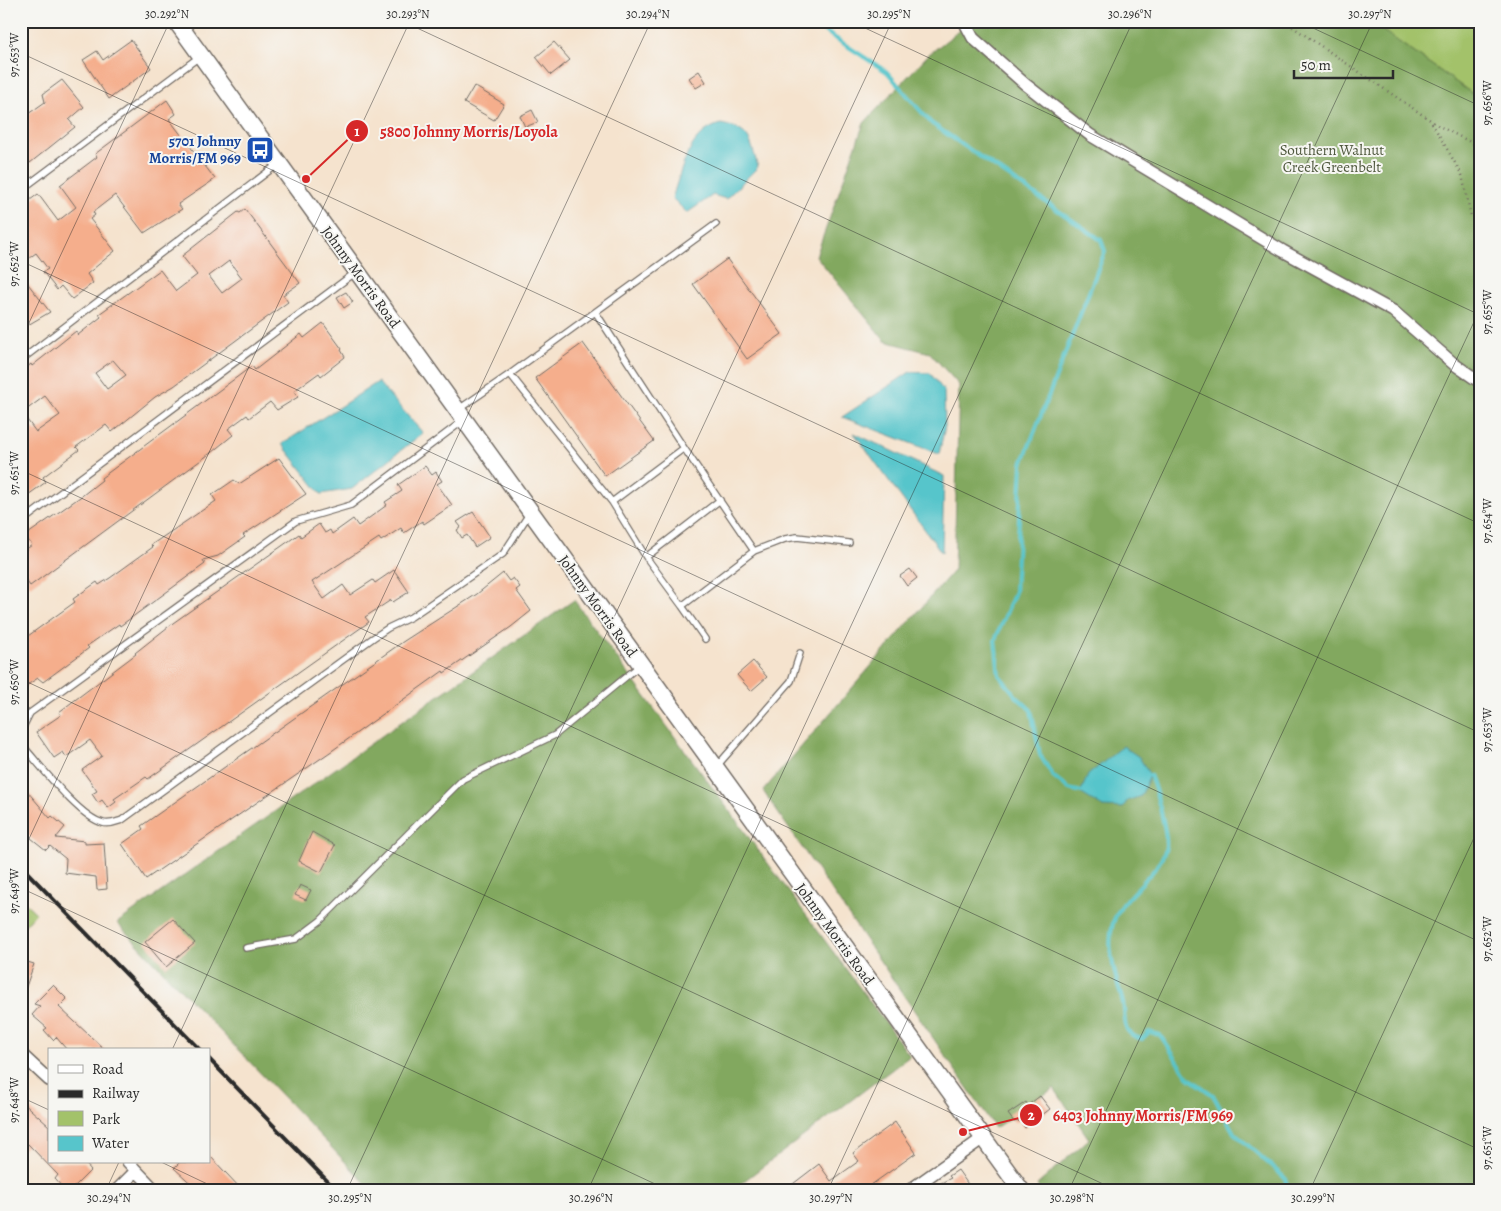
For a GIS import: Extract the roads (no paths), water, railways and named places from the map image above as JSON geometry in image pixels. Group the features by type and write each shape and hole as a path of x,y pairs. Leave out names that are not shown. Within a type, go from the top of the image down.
{"street":[{"name":"Johnny Morris Road","path":"176,21 1021,1190"},
{"path":"964,21 974,38 1090,135 1283,251 1393,311 1454,364 1480,382"},
{"path":"21,1054 48,1079"},
{"path":"910,1190 983,1138"},
{"path":"117,1190 132,1167 155,1190"}],"lane":[{"path":"21,190 201,56"},
{"path":"21,360 279,164"},
{"path":"21,732 30,713 296,521 351,505 510,374 716,224"},
{"path":"21,522 356,272"},
{"path":"596,313 754,552"},
{"path":"510,374 612,502 646,557 705,639"},
{"path":"612,502 684,448"},
{"path":"646,557 720,500"},
{"path":"21,737 23,746 85,815 103,823 112,824 122,820 380,633 412,617 503,554 530,512"},
{"path":"682,606 754,552 785,539 797,537 849,542"},
{"path":"716,768 791,681 800,653"},
{"path":"246,948 296,939 320,921 463,779 497,761 555,735 641,665"}],"water":[{"path":"721,124 731,126 744,133 751,143 758,167 726,199 713,195 687,213 672,198 683,164 701,135 710,128"},
{"path":"910,372 930,373 944,391 945,426 939,454 842,417"},
{"path":"378,382 423,433 352,489 321,494 282,444"},
{"path":"854,433 944,476 942,553"},
{"path":"1123,746 1139,757 1150,775 1141,796 1127,801 1123,808 1103,807 1080,793 1088,775"}],"waterway":[{"path":"809,21 887,72 931,123 1101,240 1105,251 1022,464 1015,592 995,640 999,675 1016,696 1031,710 1040,755 1053,776 1069,789 1082,792"},
{"path":"1145,776 1150,775 1155,789 1163,821 1166,846 1161,860 1121,907 1111,930 1111,954 1123,1003 1125,1026 1130,1033 1142,1039 1149,1032 1160,1035 1189,1078 1213,1095 1234,1133 1285,1178 1288,1190"}],"railway":[{"path":"21,866 198,1048"},
{"path":"210,1060 336,1190"}],"place":[{"name":"5701 Johnny Morris/FM 969","path":"260,150"},
{"name":"5800 Johnny Morris/Loyola","path":"306,179"},
{"name":"6403 Johnny Morris/FM 969","path":"963,1132"}],"park label":[{"name":"Southern Walnut Creek Greenbelt","path":"1332,158"}]}
